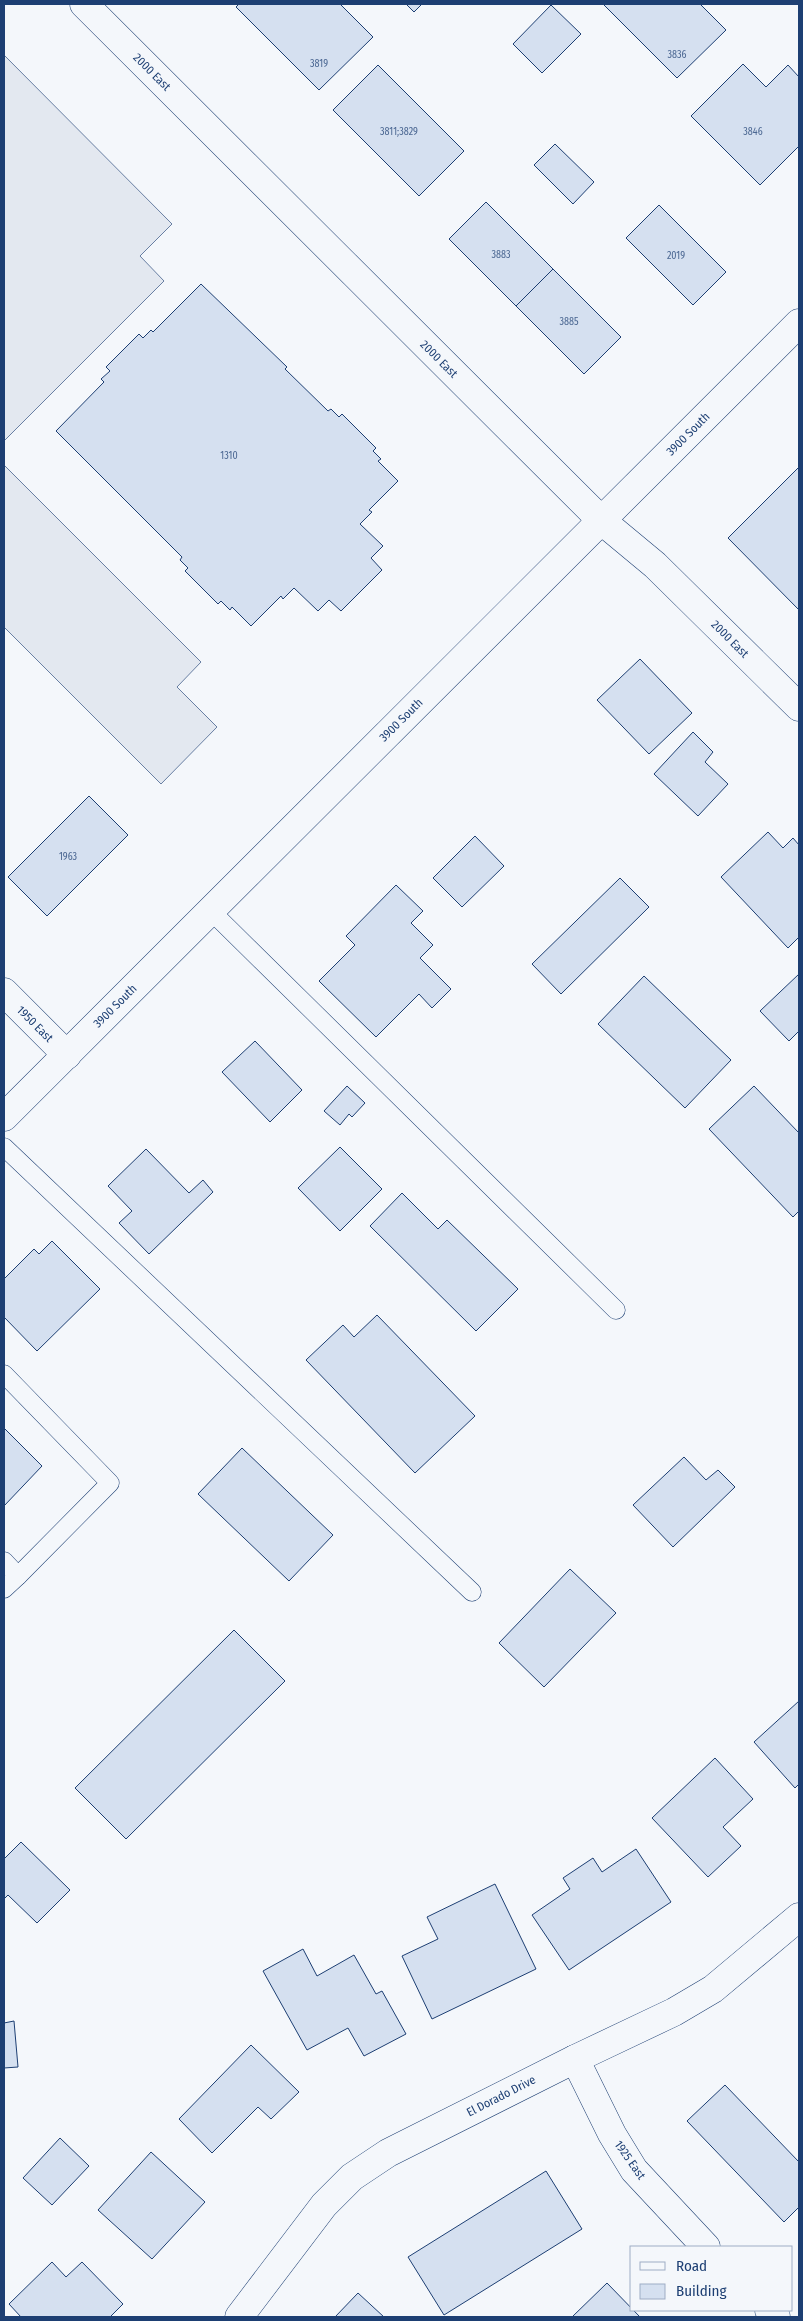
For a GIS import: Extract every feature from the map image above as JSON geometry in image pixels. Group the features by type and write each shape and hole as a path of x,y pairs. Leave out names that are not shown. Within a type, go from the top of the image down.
{"street":[{"name":"2000 East","path":"84,4 602,521 654,565 795,695"},
{"name":"3900 South","path":"4,1117 799,324"},
{"name":"1950 East","path":"4,992 67,1055"},
{"name":"El Dorado Drive","path":"240,2317 324,2205 352,2178 388,2154 575,2059 674,2012 713,1989 799,1917"},
{"name":"1925 East","path":"575,2059 612,2134 634,2170 705,2246"}],"lane":[{"path":"210,910 616,1310"},
{"path":"4,1147 472,1592"},
{"path":"4,1374 110,1483 4,1589"},
{"path":"4,1561 18,1576"}],"shaded area":[{"path":"4,55 172,224 140,256 164,281 4,441"},
{"path":"4,465 201,662 177,687 217,727 161,784 4,627"}],"building":[{"path":"239,4 340,4 373,37 319,90 236,7"},
{"path":"406,4 422,4 414,12"},
{"path":"603,4 700,4 726,30 677,78"},
{"path":"551,5 581,34 542,73 513,44"},
{"path":"743,64 766,87 788,65 799,77 799,146 760,185 691,116"},
{"path":"378,65 464,151 419,196 333,110"},
{"path":"555,144 594,182 573,204 534,165"},
{"path":"486,202 553,269 516,306 449,239"},
{"path":"659,205 726,272 693,305 626,238"},
{"path":"553,269 621,337 584,374 516,306"},
{"path":"201,284 287,367 285,369 328,411 331,409 339,417 342,414 376,448 373,451 381,459 378,461 398,481 369,510 372,512 360,524 383,546 371,558 382,570 341,611 329,600 318,611 294,588 283,599 281,596 251,626 232,607 230,610 221,601 218,604 185,571 188,568 180,560 182,557 56,431 104,382 101,379 110,371 106,367 139,334 143,338 151,330 153,332"},
{"path":"799,467 799,610 728,538"},
{"path":"640,659 692,713 649,754 597,700"},
{"path":"693,732 713,752 705,762 728,784 698,816 654,774"},
{"path":"89,796 128,835 47,916 8,877"},
{"path":"768,832 783,848 793,838 799,845 799,937 788,948 721,877"},
{"path":"475,836 504,866 462,907 433,878"},
{"path":"620,878 649,907 561,994 532,964"},
{"path":"396,885 423,911 411,923 433,945 420,958 451,989 432,1008 419,994 376,1037 319,981 355,945 346,936"},
{"path":"799,974 799,1031 789,1041 760,1011"},
{"path":"644,976 731,1060 685,1108 598,1024"},
{"path":"255,1041 302,1090 270,1122 222,1072"},
{"path":"347,1086 365,1103 352,1117 349,1114 340,1125 324,1111"},
{"path":"754,1086 799,1133 799,1211 793,1217 709,1129"},
{"path":"340,1147 382,1189 340,1231 298,1188"},
{"path":"146,1149 189,1193 203,1180 213,1192 149,1254 119,1223 132,1211 108,1186"},
{"path":"402,1193 438,1229 447,1220 518,1289 476,1331 370,1226"},
{"path":"52,1241 100,1289 37,1351 4,1317 4,1279 34,1249 39,1254"},
{"path":"377,1315 475,1416 415,1473 306,1360 343,1325 354,1337"},
{"path":"4,1428 42,1466 4,1506"},
{"path":"242,1448 333,1535 289,1581 198,1494"},
{"path":"684,1457 706,1480 718,1470 735,1487 673,1547 633,1505"},
{"path":"570,1569 616,1613 544,1687 499,1643"},
{"path":"234,1630 285,1681 126,1839 75,1788"},
{"path":"799,1701 799,1784 795,1788 754,1742"},
{"path":"715,1758 753,1799 723,1827 741,1846 708,1877 652,1818"},
{"path":"21,1842 70,1890 37,1923 8,1895 4,1899 4,1859"},
{"path":"636,1849 671,1902 569,1970 532,1915 570,1889 563,1878 593,1858 602,1872"},
{"path":"495,1884 536,1969 432,2019 402,1956 438,1939 427,1917"},
{"path":"303,1949 317,1976 354,1955 376,1994 382,1991 406,2034 364,2056 348,2028 307,2050 263,1971"},
{"path":"14,2021 18,2067 4,2068 4,2023"},
{"path":"251,2045 299,2092 271,2119 258,2107 212,2153 179,2119"},
{"path":"725,2085 799,2162 799,2207 784,2222 687,2121"},
{"path":"60,2138 89,2166 52,2205 23,2178"},
{"path":"151,2152 205,2202 152,2259 98,2210"},
{"path":"546,2171 582,2229 444,2315 408,2257"},
{"path":"52,2262 66,2277 82,2262 123,2304 110,2317 21,2317 9,2304"},
{"path":"607,2283 630,2307 630,2311 634,2311 640,2317 572,2317"},
{"path":"358,2293 384,2317 335,2317"}]}
